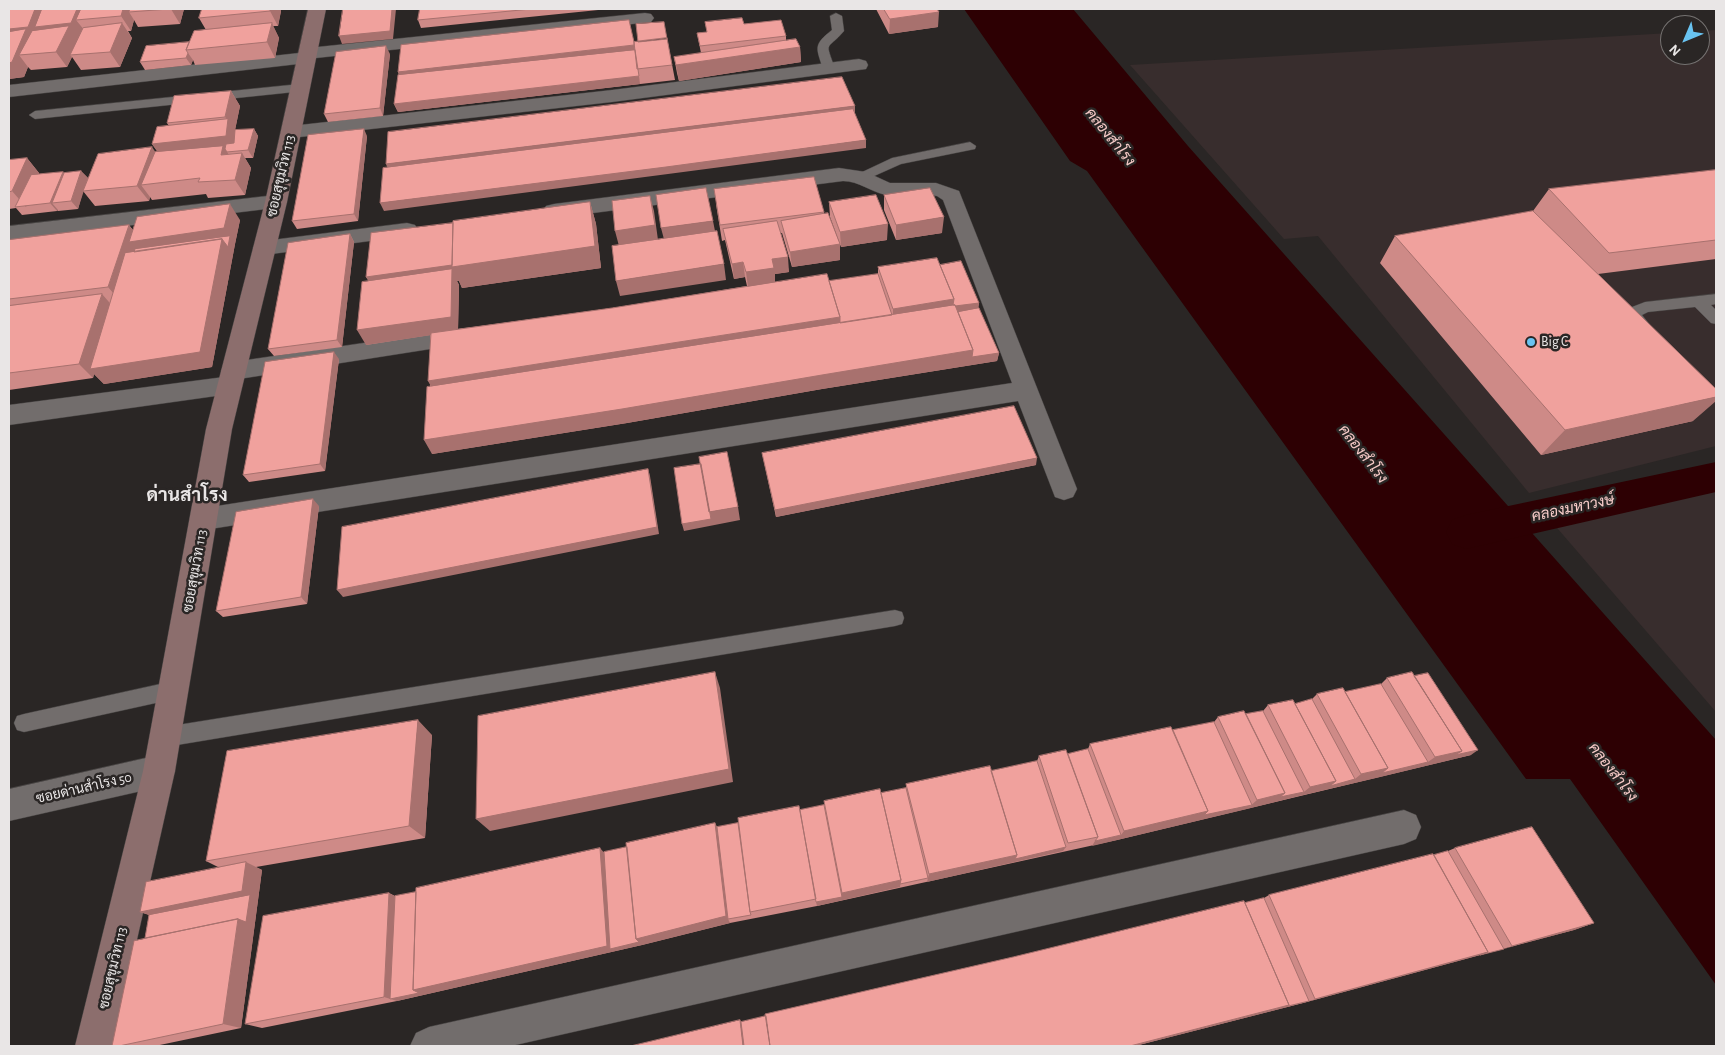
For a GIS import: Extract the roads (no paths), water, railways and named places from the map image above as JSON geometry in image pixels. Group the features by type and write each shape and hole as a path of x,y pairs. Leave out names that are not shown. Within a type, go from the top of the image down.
{"main road":[{"name":"ซอยสุขุมวิท 113","path":"94,1046 159,771 219,429 276,202 317,9"}],"street":[{"path":"9,91 645,18"},
{"path":"291,132 612,96 859,65"},
{"path":"530,214 850,174 863,177 886,189 935,188 946,191 952,196 967,263 1026,390 1064,489"},
{"path":"9,233 276,202"},
{"path":"264,248 431,227"},
{"path":"9,415 484,334"},
{"path":"204,519 1026,390"},
{"name":"ซอยด่านสำโรง 50","path":"9,805 159,771"},
{"path":"429,1046 1404,827"}],"lane":[{"path":"829,69 822,48 823,44 838,31 836,16"},
{"path":"35,115 300,88"},
{"path":"863,177 896,161 970,146"},
{"path":"1654,339 1634,316 1637,311 1645,307 1716,299"},
{"path":"1698,301 1716,319"},
{"path":"165,737 895,618"},
{"path":"24,723 174,690"}],"water":[{"name":"คลองสำโรง","path":"964,9 1073,9 1188,146 1716,740 1716,985 1570,779 1526,779 1087,171 1070,161"}],"waterway":[{"name":"คลองมหาวงษ์","path":"1466,532 1716,477"}],"place":[{"name":"Big C","path":"1531,342"}],"district":[{"name":"ด่านสำโรง","path":"187,495"}]}
